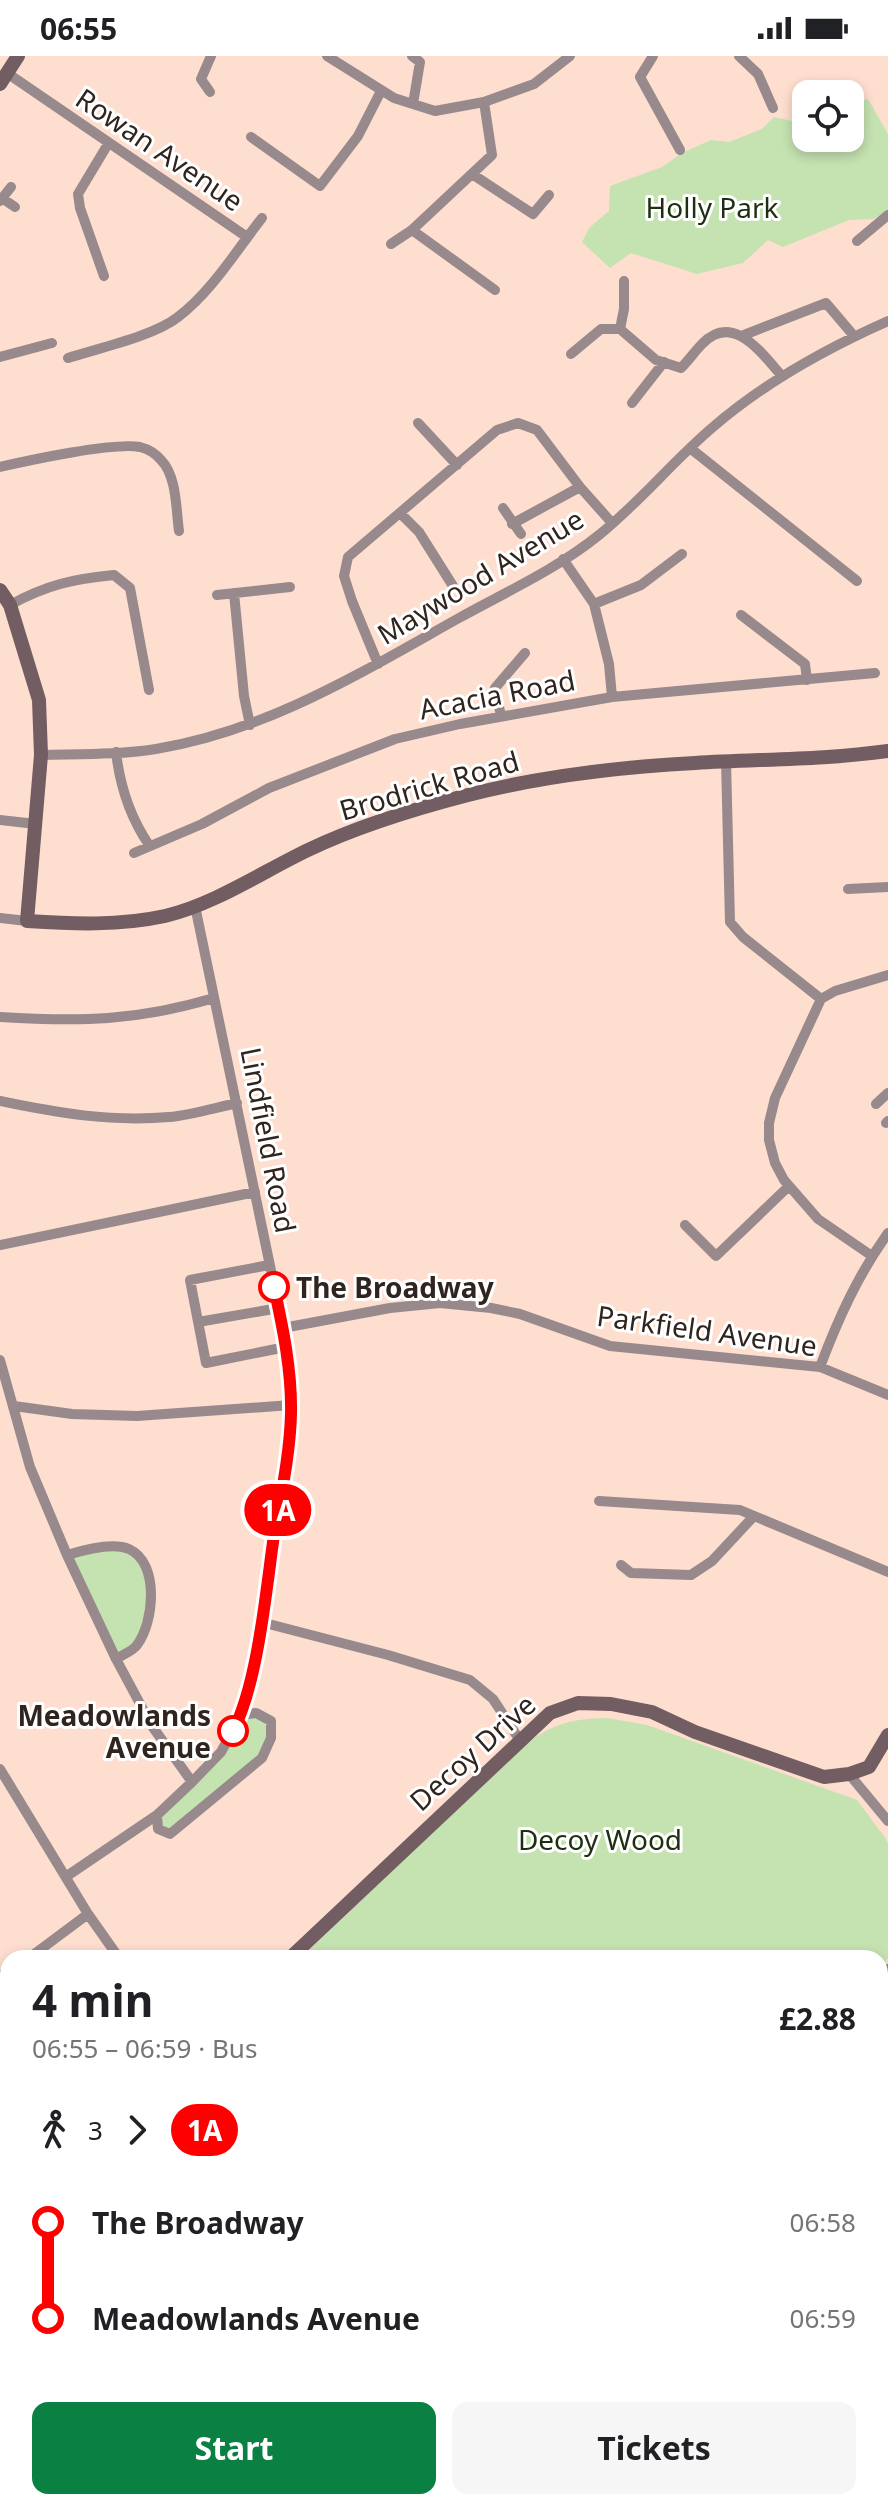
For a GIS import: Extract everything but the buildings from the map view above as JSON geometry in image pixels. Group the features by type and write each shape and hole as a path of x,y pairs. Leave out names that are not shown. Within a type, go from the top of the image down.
{"street":[{"path":"4,79 18,56"},
{"path":"210,92 201,79 211,56"},
{"path":"327,56 381,91 435,111 484,102 534,84 570,56"},
{"path":"412,56 420,62 413,104"},
{"path":"653,56 640,77 680,150"},
{"path":"739,56 758,74 773,108"},
{"name":"Rowan Avenue","path":"4,79 247,237"},
{"path":"251,137 320,186 358,136 381,91"},
{"path":"391,244 412,230 492,155 484,102"},
{"path":"104,276 78,194 108,144"},
{"path":"472,174 533,214 549,195"},
{"path":"11,187 1,199 15,207"},
{"path":"857,241 888,215"},
{"name":"Rowan Avenue","path":"68,358 158,328 178,318 231,261 262,218"},
{"path":"412,230 495,290"},
{"path":"620,329 624,281"},
{"path":"571,354 601,329 620,329 656,360 681,368 704,341 722,331 744,335 826,303 854,336"},
{"name":"Maywood Avenue","path":"41,755 169,746 250,725 309,701 563,559 598,536 741,404 782,376 888,321"},
{"path":"744,335 782,376"},
{"path":"0,357 52,343"},
{"path":"632,403 664,362"},
{"path":"418,423 457,465"},
{"path":"378,664 344,576 348,557 497,430 518,423 537,430 612,523"},
{"path":"0,467 128,446 142,448 163,461 168,471 179,531"},
{"path":"690,448 857,581"},
{"path":"512,524 580,487"},
{"path":"503,508 521,534"},
{"path":"401,514 419,532 453,586"},
{"path":"594,604 641,585 682,554"},
{"path":"563,559 594,604 609,664 612,697"},
{"path":"10,605 37,590 61,582 114,575 130,588 149,690"},
{"path":"217,595 290,587"},
{"path":"0,590 10,605 39,700 41,755 27,921"},
{"path":"234,593 244,696 250,725"},
{"path":"741,615 805,664 807,680"},
{"path":"501,716 495,688 525,653"},
{"name":"Acacia Road","path":"134,853 202,824 269,788 381,744 501,716 612,697 875,673"},
{"name":"Brodrick Road","path":"0,918 81,925 123,923 167,915 195,906 322,844 391,817 467,795 582,773 888,751"},
{"path":"116,752 119,779 134,822 149,845"},
{"path":"726,761 730,922 743,937 821,999"},
{"path":"0,820 36,824"},
{"path":"848,889 888,887"},
{"name":"Lindfield Road","path":"67,1876 157,1815 221,1752 241,1715 261,1622 288,1448 291,1405 283,1328 195,906"},
{"path":"872,1256 818,1219 789,1186 775,1163 769,1140 769,1123 775,1098 821,999 835,991 888,975"},
{"path":"0,1017 94,1020 133,1017 214,998"},
{"path":"876,1104 888,1093"},
{"path":"0,1101 57,1114 133,1119 172,1117 237,1103"},
{"path":"685,1225 716,1256 789,1186"},
{"path":"0,1245 255,1192"},
{"path":"820,1367 839,1317 888,1233"},
{"path":"269,1265 190,1280 206,1363 286,1347"},
{"name":"Parkfield Avenue","path":"283,1328 390,1308 440,1303 491,1308 520,1314 610,1346 820,1367 888,1395"},
{"path":"198,1322 279,1308"},
{"path":"1,1368 30,1467 67,1555 116,1659 152,1726 192,1782"},
{"path":"14,1406 72,1414 137,1416 291,1405"},
{"path":"599,1501 740,1510 888,1572"},
{"path":"621,1565 631,1573 691,1575 712,1561 754,1516"},
{"path":"67,1555 103,1547 129,1548 147,1565 151,1585 148,1618 136,1647 116,1659"},
{"path":"261,1622 470,1680 493,1699 519,1739"},
{"name":"Decoy Drive","path":"298,1950 550,1713 578,1703 611,1704 652,1712 695,1732 824,1777 849,1774 869,1767 888,1735"},
{"path":"157,1815 158,1829 170,1834 262,1758 271,1738 271,1721 256,1713 241,1715"},
{"path":"0,1769 113,1950"},
{"path":"849,1774 888,1821"},
{"path":"40,1950 88,1914"}],"green space":[{"name":"Holly Park","path":"868,99 888,134 888,212 873,219 849,220 783,247 768,240 743,263 697,274 631,253 610,268 582,242 589,228 609,211 610,186 662,167 682,153 711,140 729,142 762,129 774,117 792,121 792,152 864,152 864,100"},
{"path":"129,1548 151,1585 136,1647 116,1659 67,1555"},
{"path":"241,1715 271,1721 262,1758 170,1834 158,1829 157,1815 221,1752"},
{"name":"Decoy Wood","path":"607,1718 647,1725 857,1800 888,1844 888,1950 309,1950 522,1747 562,1724"}],"bus line":[{"name":"1A","path":"233,1731 241,1715 261,1622 288,1448 291,1405 286,1347 274,1287"}],"place":[{"name":"The Broadway","path":"274,1287"},
{"name":"Meadowlands Avenue","path":"233,1731"}]}
